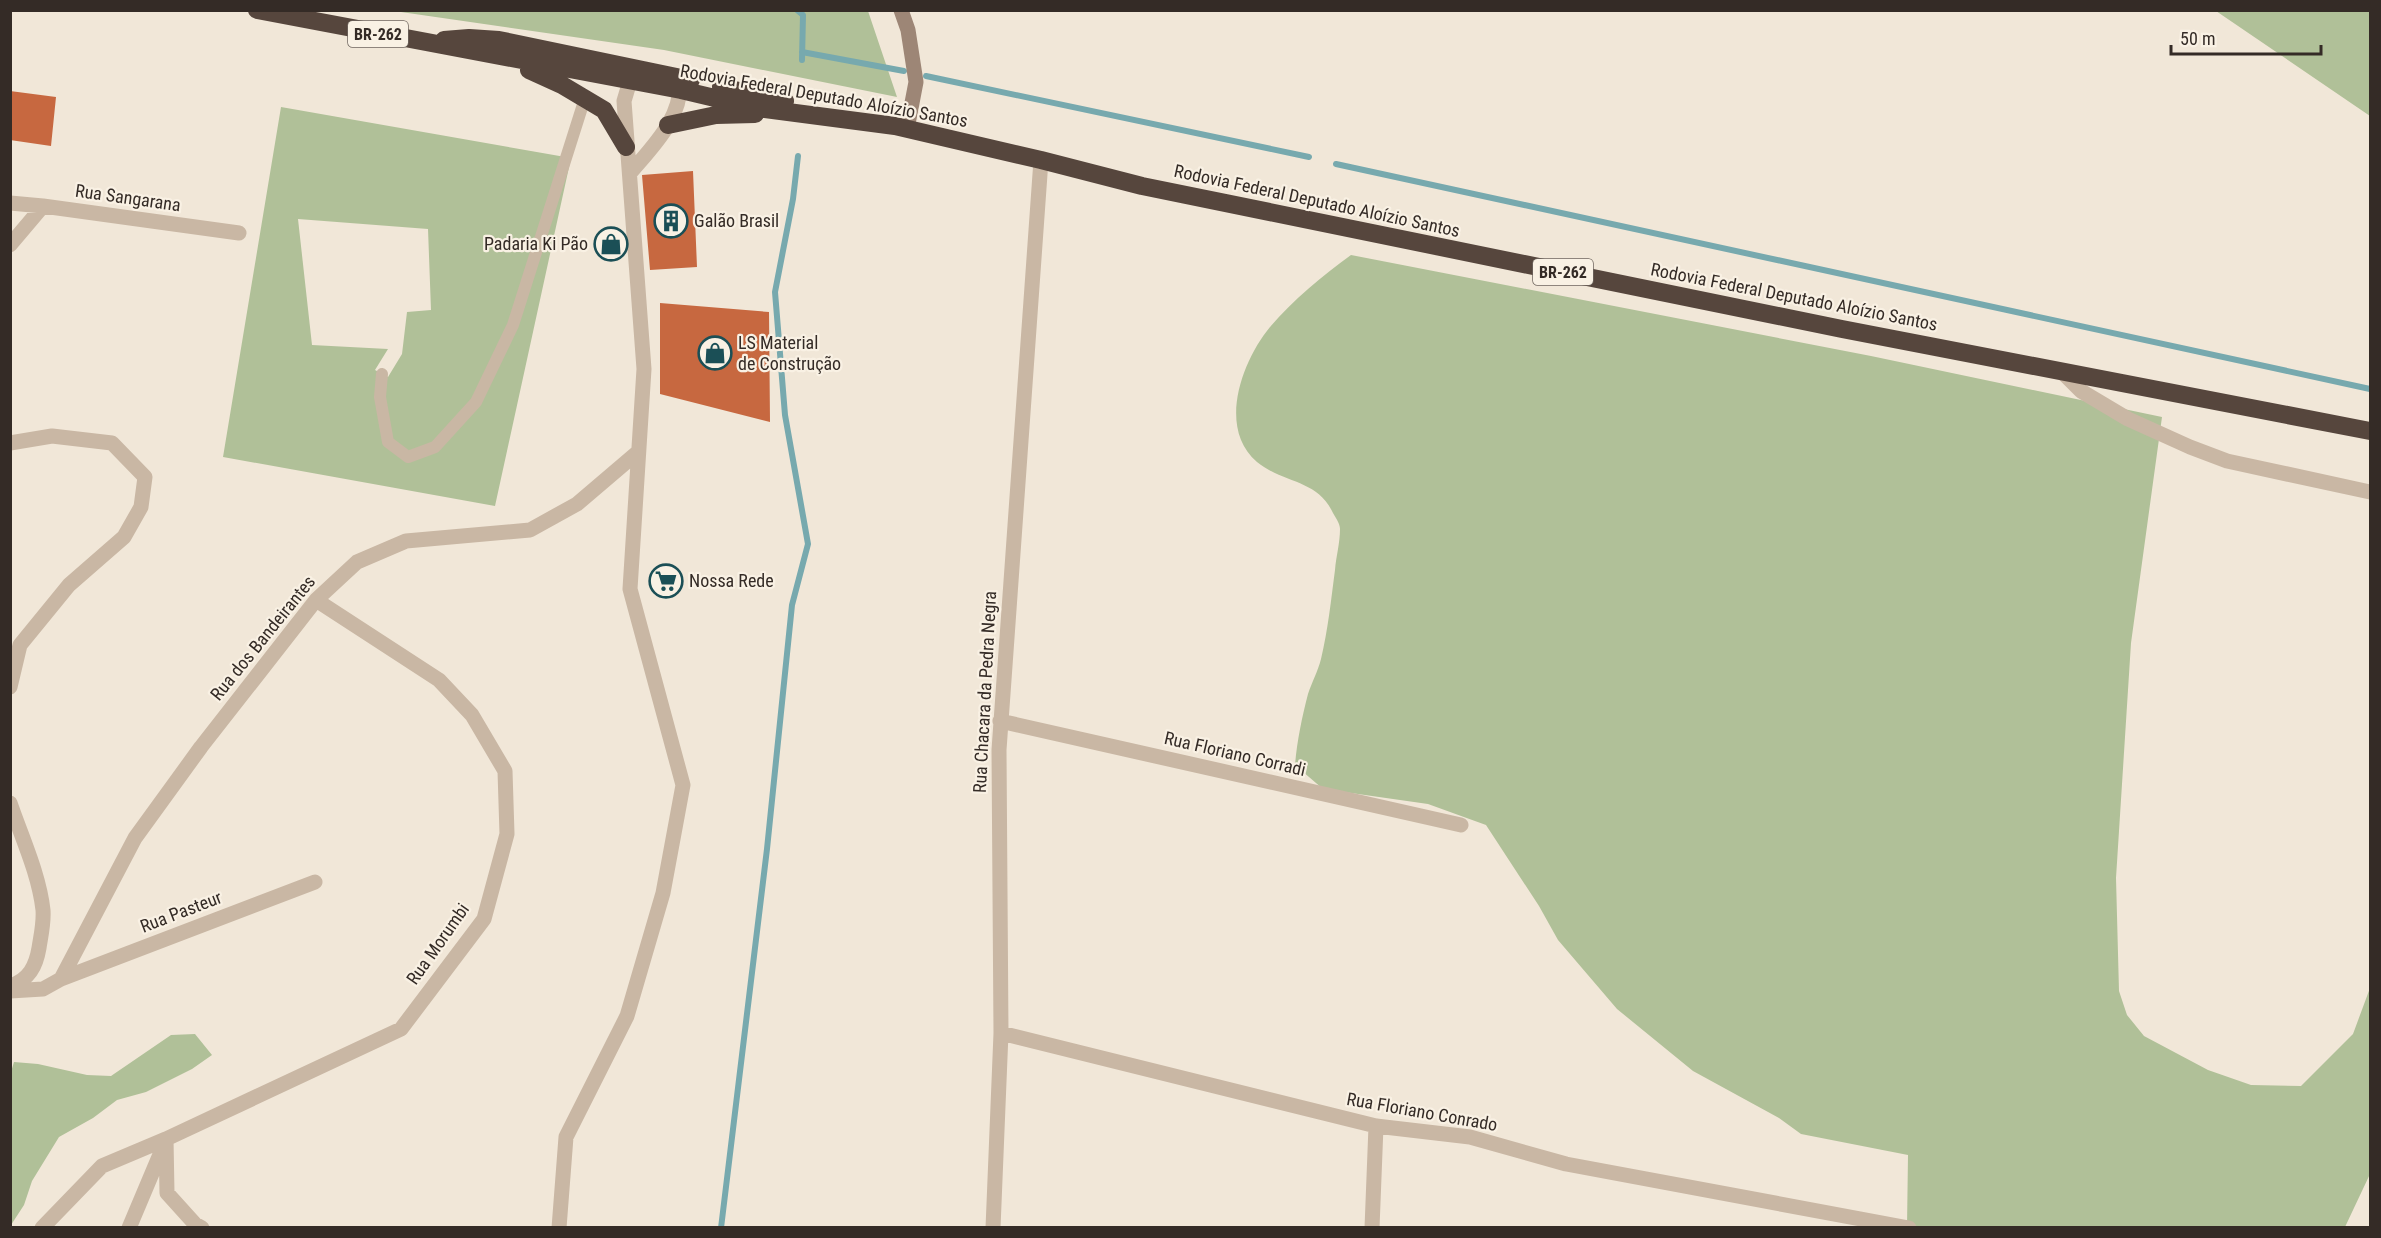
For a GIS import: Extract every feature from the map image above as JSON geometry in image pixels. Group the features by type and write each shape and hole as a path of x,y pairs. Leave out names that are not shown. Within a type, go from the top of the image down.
{"highway":[{"name":"Rodovia Federal Deputado Aloízio Santos","path":"257,10 500,57 680,84 758,108 901,127 1142,186 1842,329 2370,431"},
{"path":"426,43 469,38 499,40 631,75"},
{"path":"500,57 585,98 604,110 626,147"},
{"path":"680,84 901,127"},
{"path":"668,126 716,115 793,113"}],"street":[{"path":"901,10 908,30 916,82 901,127"},
{"path":"559,1227 566,1137 627,1016 663,893 683,785 630,589 644,369 631,172 626,147 624,101 631,75"},
{"path":"631,172 668,126 680,84"},
{"name":"Rua Chacara da Pedra Negra","path":"993,1227 1001,1033 1000,721 1041,160"},
{"name":"Rua Sangarana","path":"10,203 239,233"},
{"path":"10,245 43,206"},
{"path":"2062,372 2081,391 2119,414 2190,447 2227,461 2370,492"},
{"path":"10,443 52,436 112,443 146,477 141,507 124,537 69,585 20,645 10,687"},
{"name":"Rua dos Bandeirantes","path":"61,978 135,838 201,747 316,600 357,562 406,541 530,530 577,504 638,452"},
{"name":"Rua Morumbi","path":"42,1227 102,1167 401,1029 484,919 507,834 505,771 472,715 439,680 316,600"},
{"name":"Rua Floriano Corradi","path":"1000,721 1461,825"},
{"path":"10,803 38,879 43,911 42,936 35,965 22,982 10,986"},
{"name":"Rua Pasteur","path":"10,991 42,989 61,978 315,882"},
{"name":"Rua Floriano Conrado","path":"1001,1033 1376,1126 1470,1137 1566,1164 1909,1227"},
{"path":"1372,1227 1376,1126"},
{"path":"129,1227 166,1139"},
{"path":"166,1139 167,1193 195,1224 202,1227"}],"lane":[{"path":"382,374 380,398 388,442 408,457 435,447 476,402 513,325 585,98"}],"green space":[{"path":"394,11 868,11 897,97 664,50"},
{"path":"2216,11 2370,11 2370,116"},
{"path":"281,107 571,158 495,506 223,457","holes":["298,219 428,229 431,310 407,312 402,354 388,377 375,370 388,349 312,345"]},
{"path":"1351,255 1871,356 2162,417 2131,643 2116,878 2119,991 2127,1015 2144,1036 2208,1070 2251,1085 2301,1086 2353,1034 2370,988 2370,1174 2345,1227 1907,1227 1908,1155 1801,1134 1779,1118 1693,1071 1617,1009 1558,940 1539,906 1486,825 1428,804 1323,789 1295,765 1306,703 1326,637 1340,527 1326,502 1318,494 1267,469 1257,462 1245,448 1238,431 1236,413 1238,394 1251,358 1270,327 1309,288"},
{"path":"195,1034 212,1055 192,1069 146,1092 117,1100 93,1118 59,1137 32,1181 24,1205 11,1225 10,1075 14,1062 38,1064 87,1075 111,1076 171,1035"}],"building":[{"path":"10,91 56,97 51,146 10,140"},
{"name":"Galão Brasil","path":"693,171 697,267 650,270 642,175"},
{"name":"LS Material de Construção","path":"660,303 769,312 770,422 660,394"}],"waterway":[{"path":"797,10 803,15 802,60"},
{"path":"802,52 904,71"},
{"path":"926,76 1309,157"},
{"path":"721,1228 767,849 792,605 808,544 785,415 775,292 793,199 798,156"},
{"path":"1336,164 2370,389"}],"place":[{"name":"Galão Brasil","path":"671,221"},
{"name":"Padaria Ki Pão","path":"611,244"},
{"name":"LS Material de Construção","path":"715,353"},
{"name":"Nossa Rede","path":"666,581"}]}
